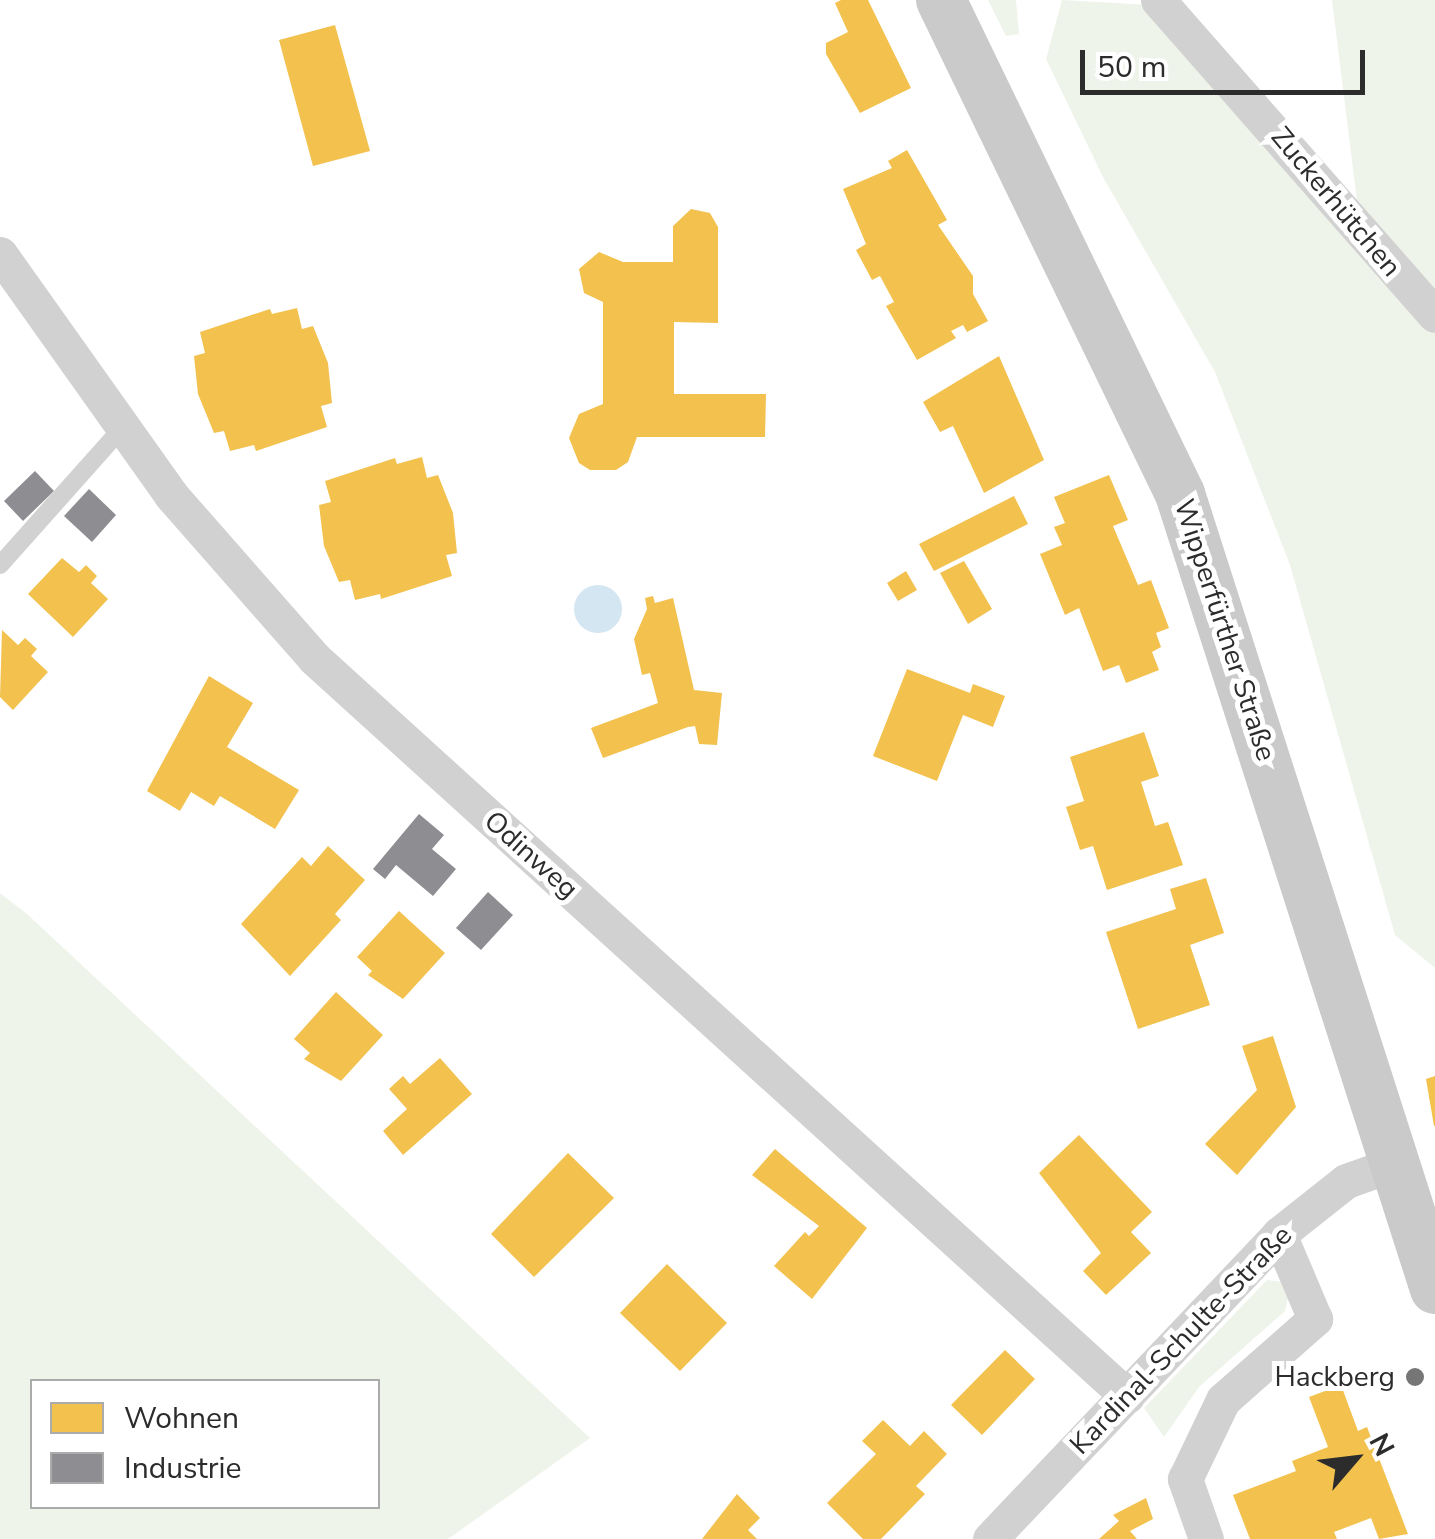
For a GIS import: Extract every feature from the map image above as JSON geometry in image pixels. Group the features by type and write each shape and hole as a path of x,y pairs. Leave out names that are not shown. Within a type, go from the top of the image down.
{"main road":[{"name":"Wipperfürther Straße","path":"941,0 1180,494 1391,1165 1435,1288"}],"street":[{"name":"Zuckerhütchen","path":"1158,0 1435,316"},
{"name":"Odinweg","path":"0,254 122,428 242,581 314,658 1128,1396"},
{"name":"Kardinal-Schulte-Straße","path":"990,1539 1279,1234 1346,1181 1391,1165"},
{"path":"1206,1539 1186,1479 1223,1400 1315,1319 1279,1234"}],"lane":[{"path":"0,566 122,428"}],"shaded area":[{"path":"988,0 1016,0 1019,34 1006,36"},
{"path":"1062,0 1150,5 1435,329 1435,968 1395,935 1290,565 1215,372 1104,179 1046,59"},
{"path":"1332,0 1435,0 1435,297 1358,209"},
{"path":"0,893 590,1438 448,1539 0,1539"},
{"path":"1267,1280 1283,1282 1289,1293 1285,1311 1199,1387 1164,1437 1144,1408"}],"water":[{"path":"598,585 615,592 622,609 615,626 598,633 581,626 574,609 581,592"}],"building: Wohnen":[{"path":"868,0 911,88 860,113 826,54 826,43 848,32 835,3"},
{"path":"335,25 370,151 313,166 279,40"},
{"path":"907,150 947,220 938,225 973,276 973,294 988,321 967,332 963,325 951,331 956,338 917,360 886,306 894,302 880,276 872,280 856,250 866,244 843,189 892,168 888,161"},
{"path":"691,209 710,213 718,227 718,323 674,322 674,394 766,394 765,437 637,437 628,462 616,470 590,470 579,463 569,438 579,414 603,404 603,302 584,293 579,269 599,252 623,262 673,262 673,226"},
{"path":"297,308 302,329 313,326 328,363 332,403 321,406 327,427 256,451 254,445 230,451 224,431 214,433 198,394 194,356 205,353 200,332 270,309 272,314"},
{"path":"999,356 1044,460 984,493 953,426 940,432 923,402"},
{"path":"422,457 427,478 438,475 453,513 457,553 446,555 452,576 381,599 380,594 355,600 350,580 339,582 324,546 319,505 331,502 325,481 395,458 397,464"},
{"path":"1109,475 1128,520 1113,526 1138,585 1151,580 1169,628 1156,633 1161,647 1152,652 1159,670 1126,683 1119,665 1103,671 1079,608 1065,615 1040,554 1062,545 1054,527 1065,523 1054,497"},
{"path":"1014,496 1028,524 934,571 919,544"},
{"path":"62,558 79,572 86,565 97,576 91,583 108,599 73,637 28,594"},
{"path":"964,561 992,609 968,624 940,573"},
{"path":"906,571 917,590 898,601 887,583"},
{"path":"653,596 655,603 673,598 694,690 722,693 717,745 699,744 695,726 603,758 591,728 658,703 650,673 642,675 634,639 647,609 645,598"},
{"path":"2,630 18,645 25,638 37,649 31,656 48,672 13,710 0,697"},
{"path":"907,669 970,693 973,684 1005,696 993,727 963,715 937,781 873,756"},
{"path":"209,676 253,703 227,747 299,790 275,829 220,796 214,806 191,792 180,811 147,791"},
{"path":"1144,732 1159,776 1141,782 1155,826 1168,822 1183,865 1107,890 1093,846 1080,850 1066,807 1084,801 1070,757"},
{"path":"328,846 365,880 335,914 341,920 290,976 241,924 302,857 311,866"},
{"path":"1206,878 1224,933 1190,945 1210,1005 1138,1029 1106,932 1176,909 1170,889"},
{"path":"399,911 445,953 403,999 368,975 372,971 357,957"},
{"path":"336,992 383,1035 341,1081 304,1059 310,1053 294,1039"},
{"path":"1273,1036 1296,1107 1237,1175 1205,1144 1257,1090 1242,1046"},
{"path":"440,1058 472,1094 403,1155 383,1131 407,1109 389,1089 403,1076 410,1084"},
{"path":"1435,1076 1435,1126 1434,1126 1426,1079"},
{"path":"1079,1135 1152,1212 1131,1232 1151,1253 1106,1295 1083,1271 1101,1253 1039,1173"},
{"path":"775,1149 867,1228 812,1299 774,1266 805,1232 809,1236 819,1226 752,1175"},
{"path":"568,1153 614,1198 534,1277 491,1234"},
{"path":"667,1264 727,1323 680,1371 620,1313"},
{"path":"1005,1350 1035,1379 982,1435 951,1405"},
{"path":"1341,1385 1358,1431 1367,1427 1408,1534 1379,1539 1371,1518 1334,1532 1337,1539 1250,1539 1233,1495 1296,1471 1292,1461 1328,1447 1309,1397"},
{"path":"883,1420 910,1446 924,1431 947,1454 916,1486 925,1494 881,1539 863,1539 827,1503 876,1454 862,1441"},
{"path":"737,1494 760,1518 748,1530 757,1539 702,1539"},
{"path":"1146,1498 1153,1519 1130,1531 1137,1539 1099,1539 1119,1521 1113,1515"}],"building: Industrie":[{"path":"35,471 54,491 23,521 4,501"},
{"path":"89,489 116,515 92,542 64,516"},
{"path":"419,814 444,835 432,849 456,869 433,896 396,865 385,879 373,869"},
{"path":"488,892 513,915 481,950 456,928"}],"place":[{"name":"Hackberg","path":"1415,1377"}]}
